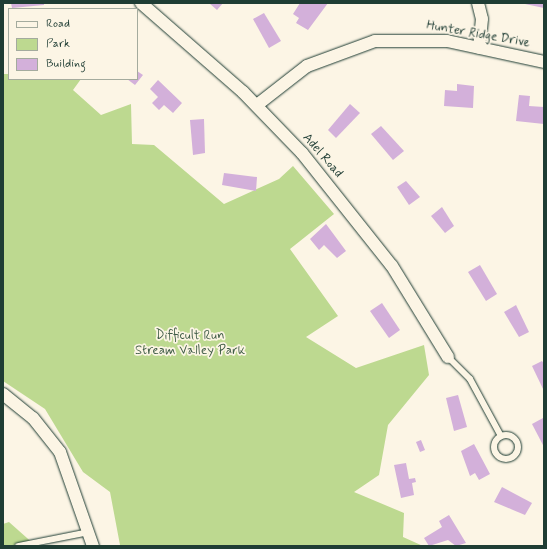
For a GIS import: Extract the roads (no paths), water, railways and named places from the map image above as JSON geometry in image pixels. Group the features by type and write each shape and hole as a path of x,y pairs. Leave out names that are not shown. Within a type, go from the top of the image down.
{"street":[{"name":"Adel Road","path":"141,3 257,106 340,197 392,266 448,357"},
{"path":"478,3 482,19 479,48"},
{"name":"Hunter Ridge Drive","path":"257,106 307,66 354,47 396,39 421,39 479,48 544,62"},
{"path":"3,394 33,418 60,452 93,546"}],"lane":[{"path":"448,357 470,379 500,436"},
{"path":"18,546 88,532"}],"park label":[{"name":"Difficult Run Stream Valley Park","path":"190,344"}]}
